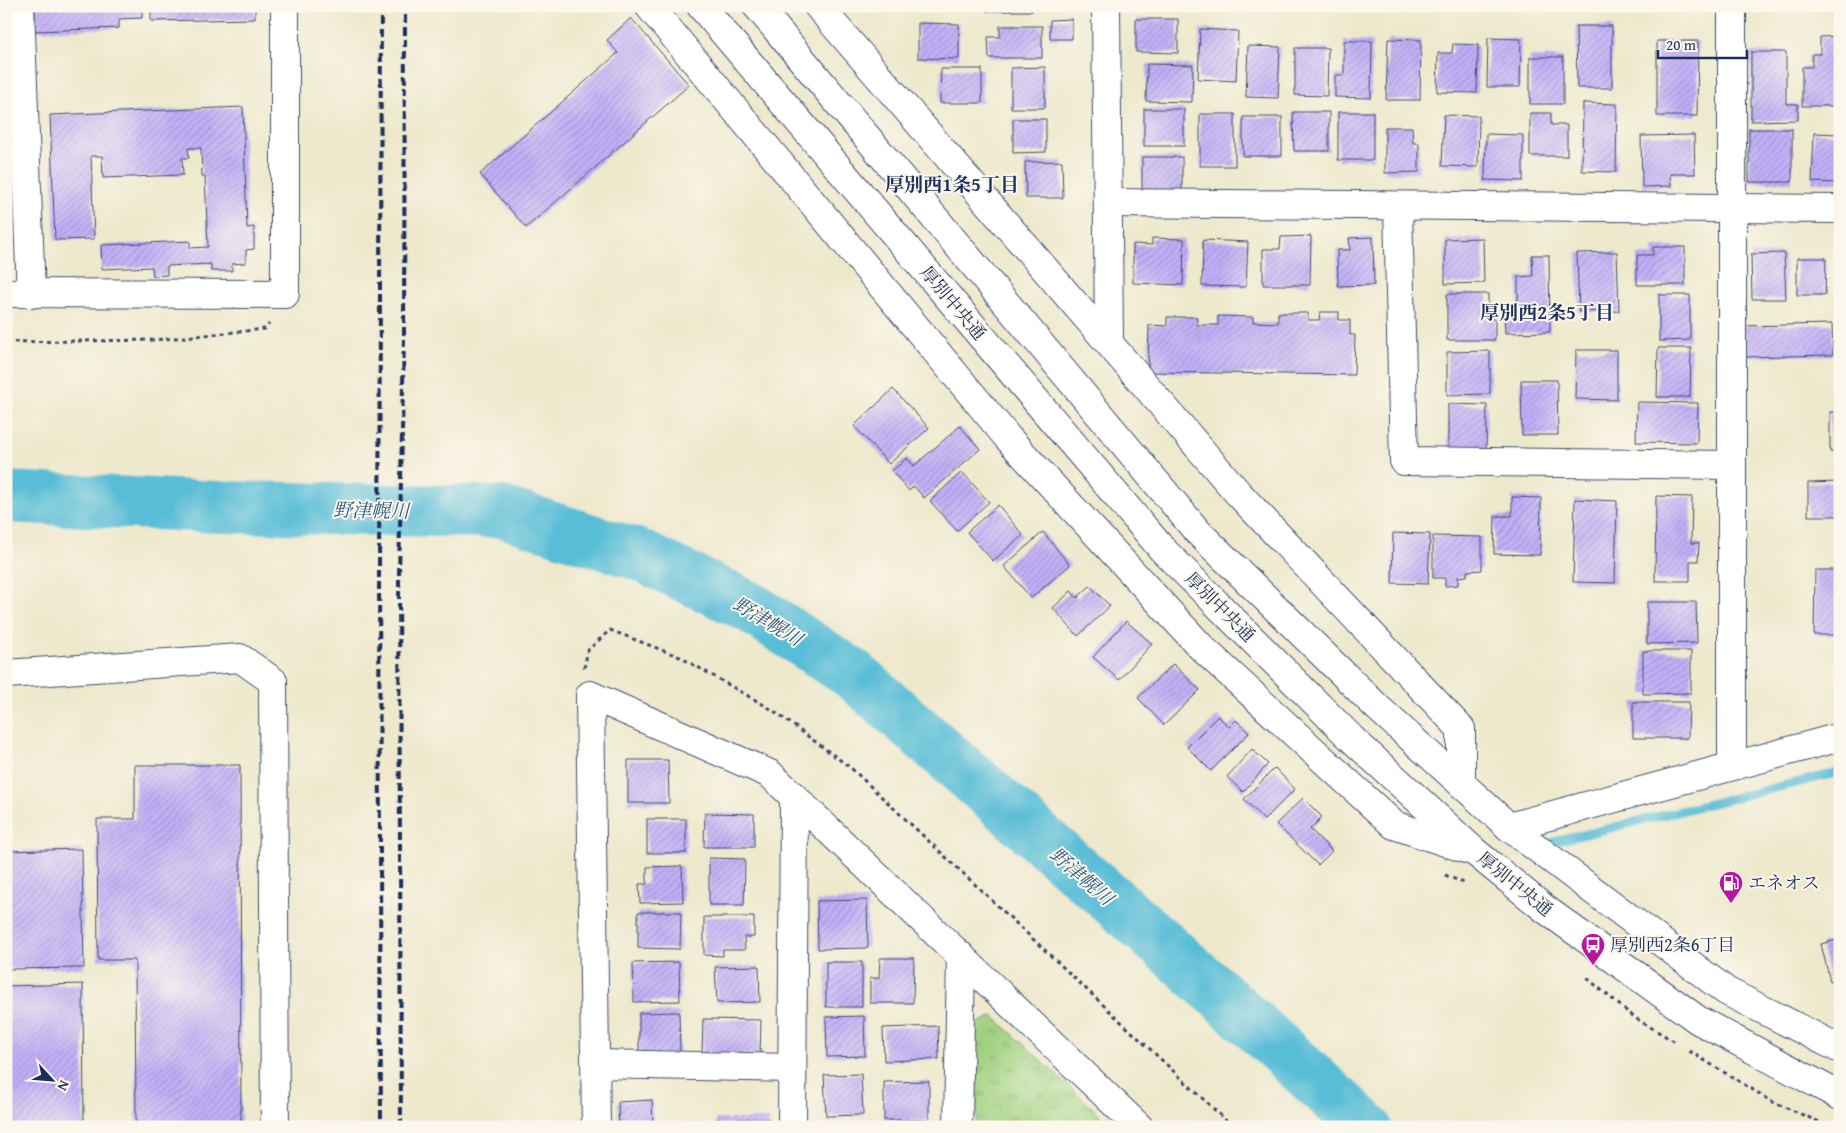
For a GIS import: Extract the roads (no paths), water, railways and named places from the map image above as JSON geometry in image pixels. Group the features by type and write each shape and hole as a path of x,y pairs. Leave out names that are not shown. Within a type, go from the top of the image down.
{"street":[{"path":"20,6 19,294 285,294 285,6"},
{"path":"649,6 1008,438 1202,648 1394,825 1474,852"},
{"name":"厚別中央通","path":"701,6 1162,549 1352,739 1474,852 1544,909 1698,1020 1840,1096"},
{"path":"757,6 1197,531 1378,708 1509,827 1726,991 1840,1049"},
{"path":"818,6 1238,493 1461,729 1461,783"},
{"path":"1106,6 1109,342"},
{"path":"1732,6 1732,765"},
{"path":"1108,203 1840,209"},
{"path":"1398,206 1404,461 1732,465"},
{"path":"6,674 240,658 273,681 275,1127"},
{"path":"596,1127 590,695 770,774 1139,1127"},
{"path":"1509,827 1840,736"},
{"path":"792,1127 794,797"},
{"path":"958,1127 960,956"},
{"path":"596,1064 792,1068"}],"waterway":[{"name":"野津幌川","path":"6,497 219,507 503,512 639,555 750,607 854,675 1217,992 1366,1127"},
{"path":"1541,845 1840,772"}],"railway":[{"path":"381,6 379,575 381,1127"},
{"path":"401,1127 399,575 404,337 405,6"}],"place":[{"name":"エネオス","path":"1731,904"},
{"name":"厚別西2条6丁目","path":"1593,966"}],"district":[{"name":"厚別西1条5丁目","path":"952,184"},
{"name":"厚別西2条5丁目","path":"1547,312"}]}
